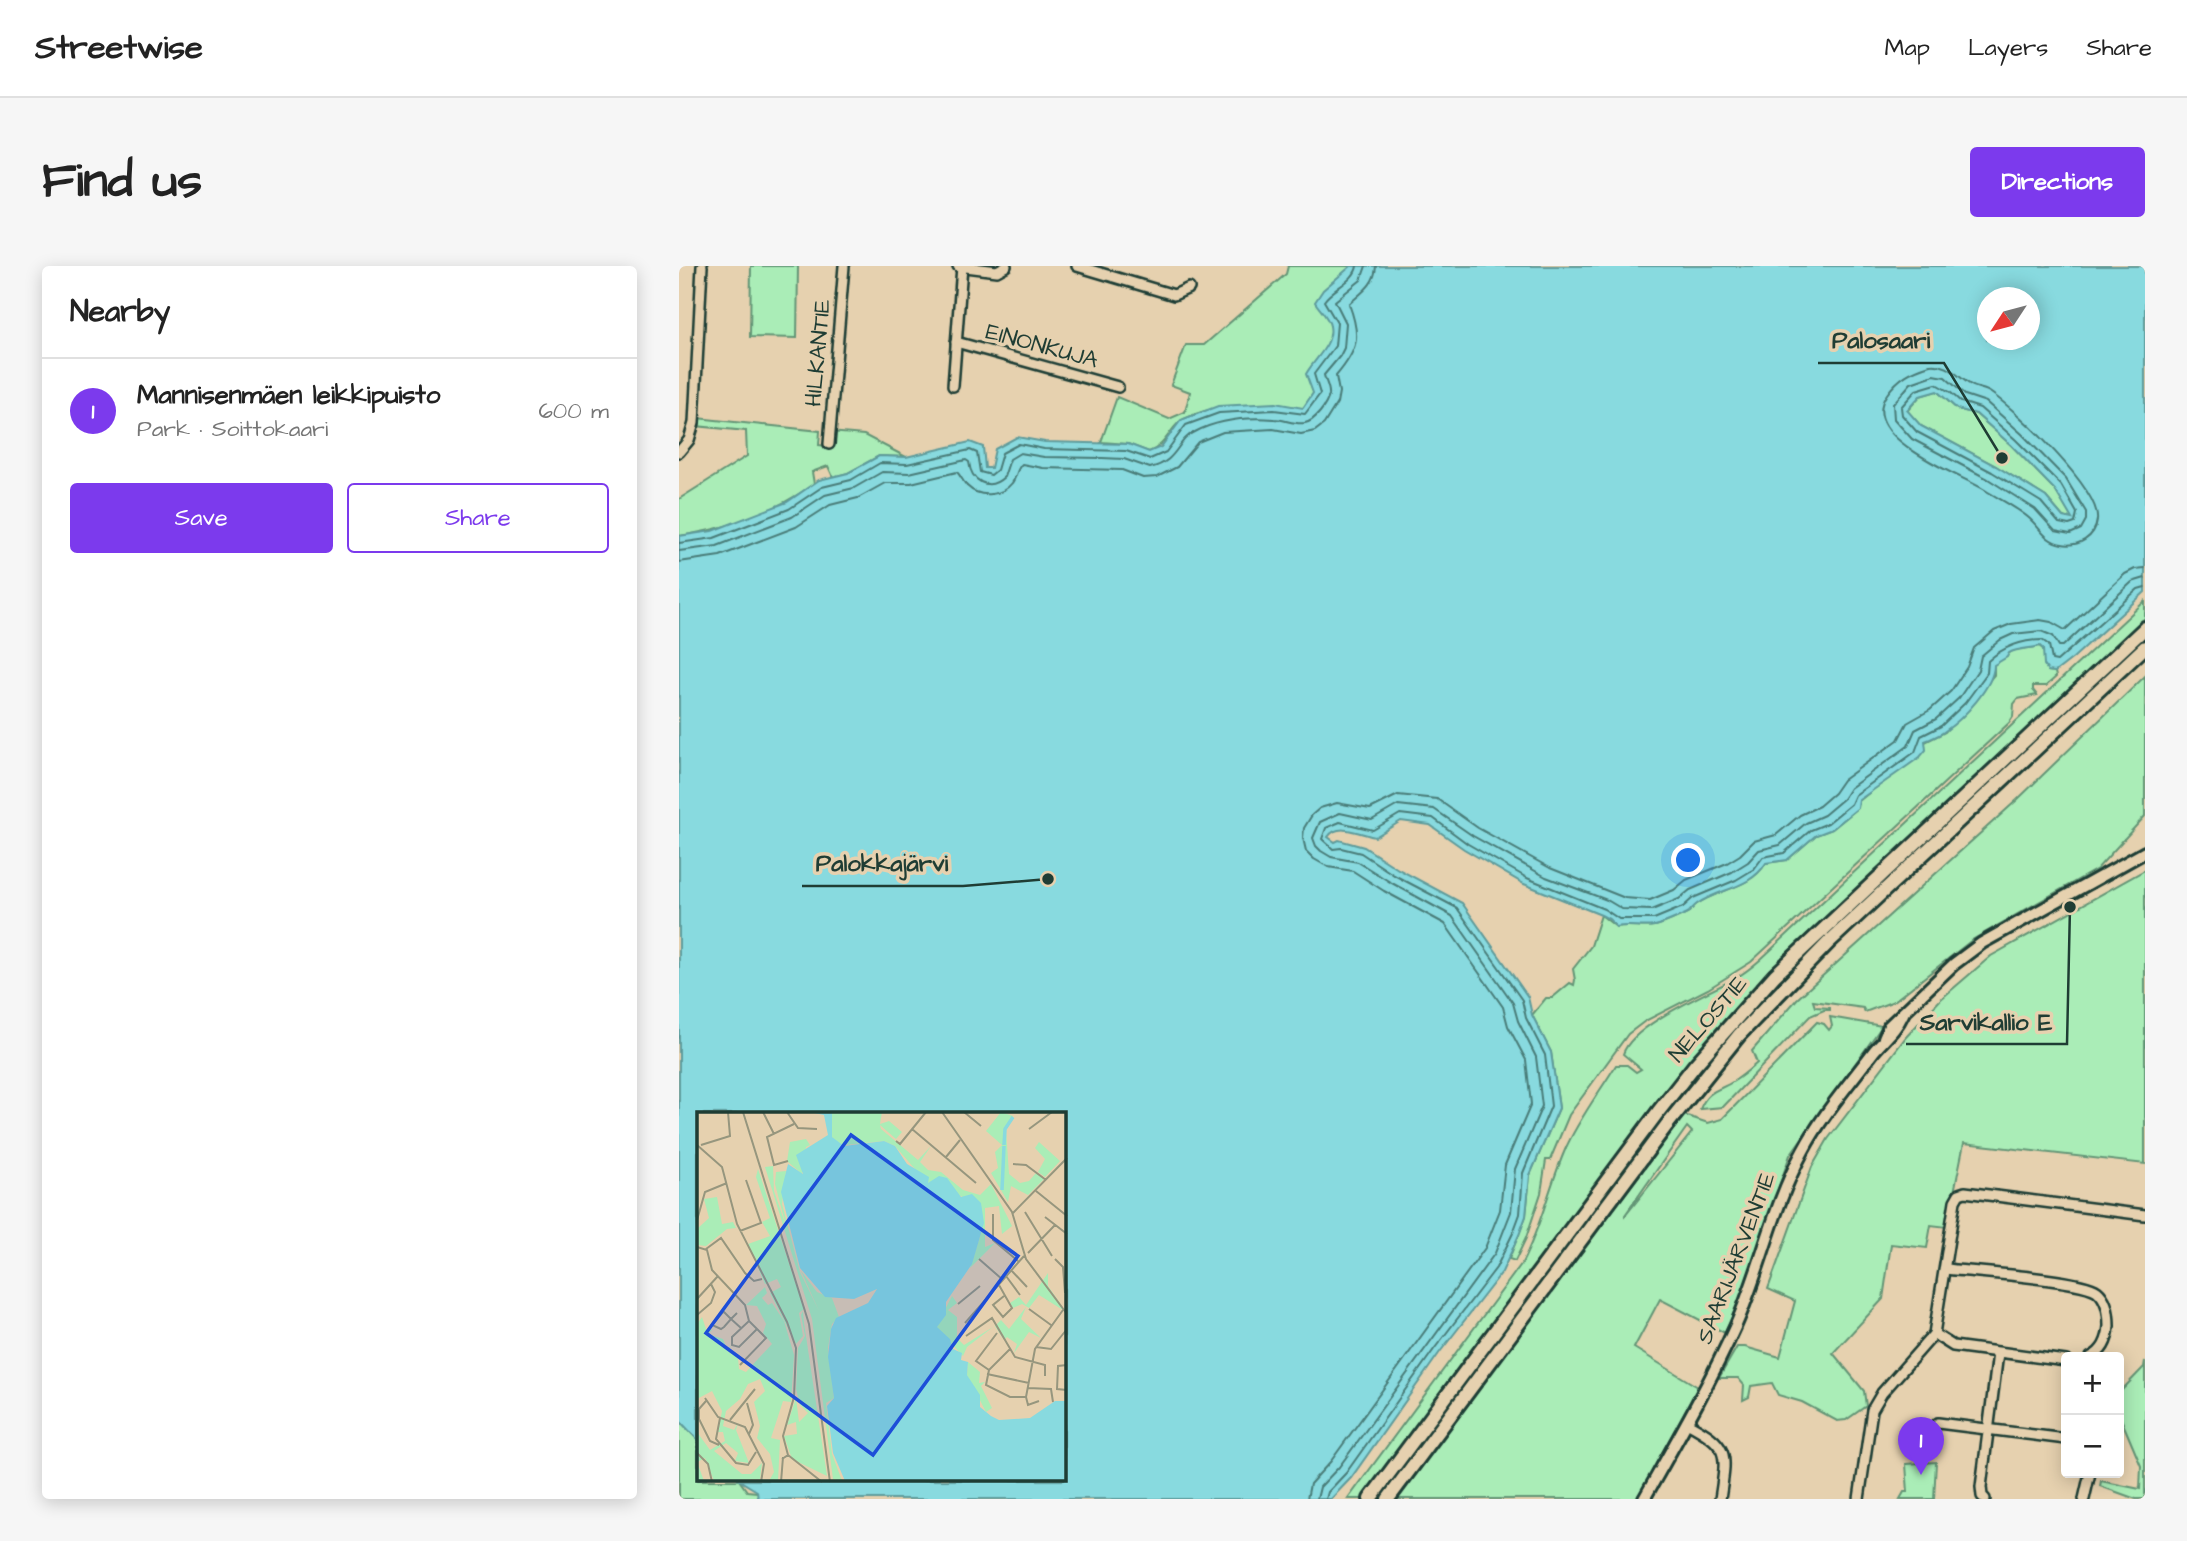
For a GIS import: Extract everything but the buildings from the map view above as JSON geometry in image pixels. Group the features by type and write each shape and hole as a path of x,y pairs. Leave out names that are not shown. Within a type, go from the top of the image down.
{"highway":[{"name":"NELOSTIE","path":"1370,1499 1658,1112 1743,1009 1804,948 2145,628"},
{"name":"NELOSTIE","path":"1388,1499 1658,1137 1739,1035 1829,942 2145,647"}],"main road":[{"name":"SAARIJÄRVENTIE","path":"1644,1499 1687,1423 1736,1324 1795,1166 1820,1123 1882,1041 1895,1030 1903,1014 1954,964 1982,943 2145,852"}],"street":[{"path":"679,452 689,440 694,423 702,266"},
{"name":"HILKANTIE","path":"829,444 844,266"},
{"path":"953,386 960,266 997,271 1006,266"},
{"path":"1077,266 1174,295 1189,288"},
{"name":"EINONKUJA","path":"956,342 1118,387"},
{"path":"1859,1499 1872,1410 1882,1393 1934,1334 1955,1201 1959,1194 1965,1192 2145,1215"},
{"path":"1946,1269 2074,1283 2096,1290 2108,1309 2108,1334 2105,1346 2097,1352"},
{"path":"1934,1334 1953,1346 2061,1360"},
{"path":"1985,1499 1981,1487 1998,1353"},
{"path":"1687,1423 1715,1439 1722,1451 1724,1461 1720,1499"},
{"path":"1938,1423 2061,1438"},
{"path":"2084,1499 2090,1478"}],"green space":[{"path":"751,266 798,266 797,338 750,337"},
{"path":"1288,266 1351,266 1344,327 1315,413 1248,407 1215,409 1179,422 1161,444 1149,452 1128,444 1101,442 1117,397 1169,419 1185,412 1190,392 1171,385 1186,345 1204,345 1286,274"},
{"path":"1937,391 1957,409 1976,414 2011,445 2055,490 2073,519 2063,517 2046,497 1996,466 1921,426 1907,411 1920,396"},
{"path":"697,418 820,431 819,445 828,446 830,432 864,435 906,457 879,456 848,473 833,477 828,466 812,472 814,484 767,511 733,524 679,536 679,499 747,456 746,431 696,426"},
{"path":"2145,601 2145,618 1798,943 1742,1000 1627,1142 1362,1499 1348,1499 1522,1263 1565,1150 1582,1117 1616,1065 1627,1065 1636,1072 1641,1069 1623,1054 1629,1043 1655,1021 1734,979 1757,963"},
{"path":"2039,646 2043,649 2048,671 2055,672 2056,677 2046,686 2033,686 2037,695 2018,699 2009,723 1751,962 1708,989 1645,1021 1628,1034 1569,1115 1550,1160 1546,1160 1541,1193 1526,1238 1515,1261 1509,1259 1526,1216 1530,1175 1559,1108 1551,1052 1532,1015 1546,998 1552,998 1570,983 1574,985 1573,969 1591,946 1601,915 1616,927 1657,925 1689,912 1706,899 1752,878 1766,863 1787,860 1816,835 1832,829 1858,808 1859,801 1925,742 1945,732 1994,675 1996,663 2014,650"},
{"path":"2145,676 2145,816 2097,869 1972,940 1894,1001 1865,1012 1863,1008 1813,1001 1815,1007 1830,1010 1810,1016 1723,1107 1700,1109 1710,1094 1737,1079 1757,1063 1752,1051 1797,999 2017,800"},
{"path":"2145,870 2145,1164 1964,1143 1947,1227 1931,1225 1927,1248 1891,1244 1883,1299 1833,1353 1864,1391 1866,1406 1846,1420 1837,1421 1802,1402 1778,1395 1772,1383 1751,1386 1749,1397 1743,1400 1744,1385 1738,1378 1719,1378 1737,1347 1780,1357 1795,1301 1768,1289 1812,1167 1828,1139 1906,1037 1941,999 1991,956"},
{"path":"1830,1017 1882,1026 1790,1155 1739,1301 1725,1333 1660,1299 1634,1348 1698,1387 1637,1499 1397,1499 1684,1115 1708,1123 1722,1119 1817,1022 1824,1024 1829,1030 1832,1026","holes":["1687,1127 1692,1132 1625,1216"]},
{"path":"2145,1361 2145,1499 2136,1499 2100,1486 2101,1481 2140,1489 2141,1466 2124,1426 2124,1388 2144,1367"},
{"path":"679,1420 697,1439 697,1482 740,1482 747,1491 757,1492 769,1482 796,1499 679,1499"},
{"path":"1936,1462 1934,1499 1900,1499 1904,1492 1908,1492 1906,1464"}],"water":[{"path":"1351,266 2145,266 2145,592 2055,672 2048,671 2044,665 2043,649 2040,646 2009,653 1994,665 1983,692 1960,719 1943,733 1925,741 1926,750 1920,757 1859,800 1858,808 1832,829 1816,835 1787,860 1766,863 1752,878 1706,899 1689,912 1657,925 1616,927 1601,915 1524,884 1464,849 1430,825 1401,821 1375,837 1337,830 1328,837 1335,842 1339,840 1364,847 1398,869 1462,903 1528,997 1532,1015 1551,1052 1559,1108 1530,1175 1526,1216 1502,1272 1440,1352 1351,1478 1331,1499 758,1499 757,1491 742,1482 1066,1482 1066,1112 697,1112 697,1439 679,1420 679,536 712,531 787,502 819,480 848,473 879,456 906,457 970,442 983,447 985,468 991,468 995,449 1017,437 1045,442 1128,444 1149,452 1161,447 1181,420 1218,406 1275,403 1303,408 1313,393 1306,374 1329,339 1328,320 1315,302 1323,290","holes":["1937,391 1957,409 1976,414 2055,490 2072,519 2063,517 2046,497 1996,466 1921,426 1907,410 1920,396"]}],"place":[{"name":"Palosaari","path":"2002,458"},
{"name":"Palokkajärvi","path":"1048,879"},
{"name":"Sarvikallio E","path":"2070,907"},
{"name":"Mannisenmäen leikkipuisto","path":"1921,1475"}]}
